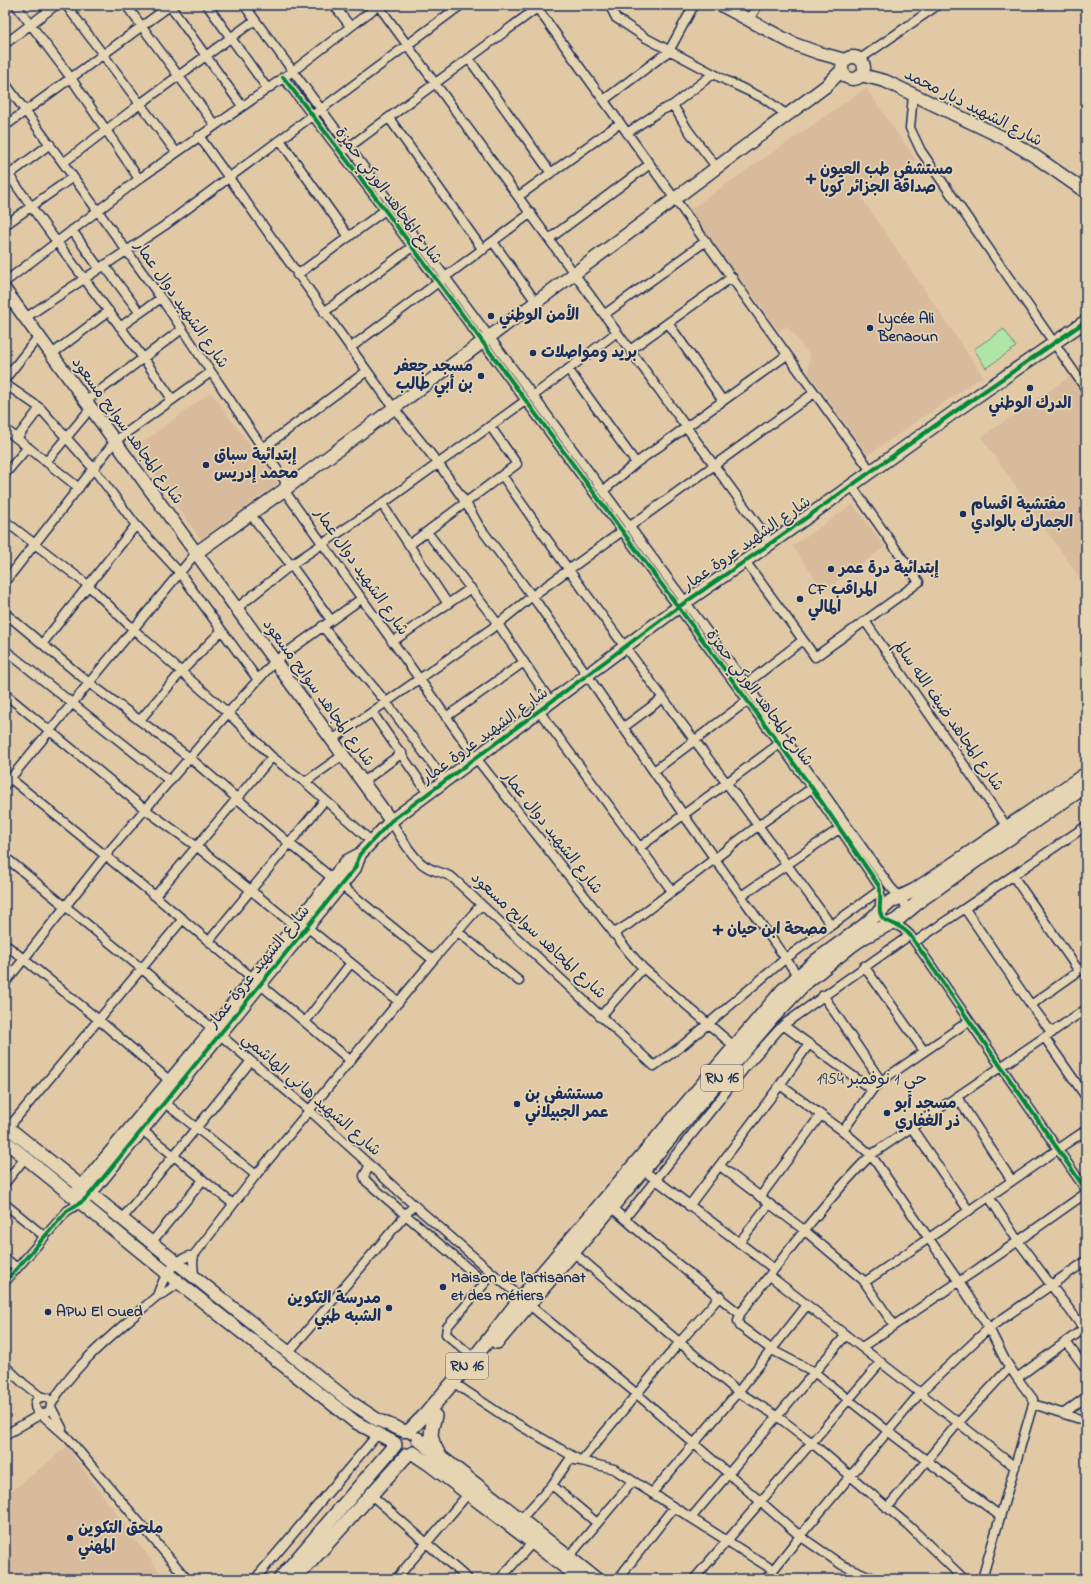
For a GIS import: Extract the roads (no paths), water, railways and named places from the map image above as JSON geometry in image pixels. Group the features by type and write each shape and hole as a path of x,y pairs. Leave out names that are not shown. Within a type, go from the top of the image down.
{"main road":[{"name":"RN 16","path":"412,1434 425,1415 543,1280 734,1046 798,976 866,925 880,911 899,897 915,890 1086,774"},
{"name":"RN 16","path":"543,1280 573,1252 772,1018 804,984 822,968 864,936 897,926 906,912 983,856 1086,786"},
{"name":"RN 16","path":"412,1434 435,1416 460,1387 525,1301"},
{"path":"435,1416 430,1439 440,1456"},
{"path":"295,1579 370,1494 418,1447 412,1434"},
{"path":"280,1579 395,1444 396,1436 412,1434 596,1579"},
{"path":"395,1444 401,1453 410,1454 468,1494 581,1579"}],"street":[{"path":"16,5 71,78 139,179"},
{"path":"5,44 56,5"},
{"path":"66,5 176,152"},
{"path":"126,5 215,125"},
{"path":"207,5 268,88"},
{"name":"شارع المجاهد الوركي حمزة","path":"244,5 350,148 485,341 524,401 621,532 746,684 899,897 905,903 906,912"},
{"path":"334,5 350,26"},
{"path":"5,282 139,179 293,71 378,5 771,543"},
{"path":"26,318 164,226 461,5"},
{"path":"614,5 612,10 616,18 669,51 766,99 787,115"},
{"path":"604,100 669,51 694,5"},
{"path":"721,5 750,19 763,28 794,44 819,53 844,69 854,78 861,75 885,81"},
{"path":"750,19 758,5"},
{"path":"861,60 938,5"},
{"path":"5,126 170,6 242,106"},
{"path":"341,153 350,148 436,84 536,6 871,471"},
{"path":"63,163 140,104 255,20"},
{"path":"351,1061 155,896 7,782 196,553 284,490 393,407 485,341 826,86 854,57 861,60 885,81"},
{"path":"469,59 551,173"},
{"path":"861,60 864,69 861,75"},
{"path":"627,133 660,111 673,105 713,74"},
{"name":"شارع المجاهد الوركي حمزة","path":"283,77 313,114 412,248 441,280"},
{"name":"شارع الشهيد دبار محمد","path":"885,81 1008,140 1036,157 1086,192"},
{"name":"شارع الشهيد دوال عمار","path":"5,83 161,298 285,481 284,490 324,543 392,642 476,758 613,934 643,968 734,1046"},
{"path":"913,95 910,128 921,151 1086,389"},
{"path":"673,105 688,130 716,168"},
{"path":"389,118 483,250"},
{"path":"519,196 620,123"},
{"path":"199,136 228,179 393,407 438,463 466,503 479,526 531,597 538,604 714,859 798,976"},
{"path":"280,140 349,237"},
{"path":"50,144 6,174 32,206 56,242 144,358 172,399"},
{"path":"549,239 650,164"},
{"path":"5,225 73,177"},
{"path":"297,275 385,210"},
{"path":"350,348 531,213"},
{"path":"72,230 140,313"},
{"path":"605,314 706,240"},
{"path":"493,242 536,302"},
{"path":"324,312 412,248"},
{"path":"630,350 732,277"},
{"name":"شارع المجاهد سوايح مسعود","path":"5,290 424,865 444,872 452,878 480,906 654,1066 683,1045 708,1024"},
{"path":"120,327 161,298"},
{"path":"52,354 109,311"},
{"name":"شارع الشهيد عروة عمار","path":"5,1282 76,1200 142,1130 165,1103 216,1032 337,882 347,861 360,854 391,821 588,675 624,646 1086,321"},
{"path":"668,323 723,401"},
{"path":"46,462 89,405 144,358 182,329"},
{"path":"533,396 617,332"},
{"path":"5,379 39,336"},
{"name":"شارع المجاهد الوركي حمزة","path":"485,341 533,396 629,527 747,701 812,788 880,890"},
{"path":"603,491 636,463 787,355"},
{"path":"568,369 636,463"},
{"path":"262,448 367,371"},
{"path":"5,582 79,488 92,468 115,441 211,372"},
{"path":"5,384 40,408 66,437 136,525 180,573 258,680"},
{"path":"629,527 814,393"},
{"path":"237,608 291,565 382,504 524,401"},
{"path":"17,438 40,408"},
{"path":"409,545 517,464 490,426"},
{"path":"5,429 79,488"},
{"path":"5,474 28,447"},
{"path":"502,475 568,571 759,825 831,924"},
{"path":"745,561 815,657 919,582 851,485"},
{"path":"382,504 448,604"},
{"path":"250,514 291,565 331,620"},
{"path":"5,521 88,585 133,629 228,713 272,757 305,782 371,841"},
{"path":"42,644 136,525"},
{"path":"427,532 498,624 551,702"},
{"path":"332,740 498,624 531,597 621,532"},
{"path":"392,642 471,588"},
{"path":"5,983 64,906 105,856 228,713 275,661 361,598"},
{"path":"5,613 88,682 190,758 236,799 433,960"},
{"name":"شارع المجاهد ضيف الله سالم","path":"865,621 1008,827"},
{"path":"322,626 386,702 444,781"},
{"path":"140,720 182,671 221,631"},
{"path":"746,684 803,640"},
{"path":"5,650 170,781"},
{"path":"446,716 524,662"},
{"path":"5,694 146,810 351,963 399,1002"},
{"path":"624,727 663,698"},
{"path":"654,771 747,701"},
{"path":"539,711 672,891"},
{"path":"372,712 402,753 428,793"},
{"path":"640,847 779,744"},
{"path":"363,782 402,753"},
{"path":"305,782 343,755"},
{"path":"155,896 272,757"},
{"path":"613,934 629,924 759,825 812,788"},
{"path":"209,941 250,889 325,800"},
{"path":"915,942 1086,826"},
{"path":"741,896 839,828"},
{"name":"شارع الشهيد هاني الهاشمي","path":"5,857 142,969 309,1110 414,1206 525,1301 638,1394 727,1474 800,1536 842,1564 876,1579"},
{"path":"1013,876 1082,969 1031,1005"},
{"path":"862,1347 894,1324 959,1282 1086,1192 910,935 884,919 880,911 880,890"},
{"path":"708,1024 785,959 831,924 880,890"},
{"path":"194,1277 194,1254 309,1110 433,960 480,906"},
{"path":"965,909 1031,1005 1086,1096"},
{"path":"183,919 7,1127 288,1354 364,1412 378,1420 412,1434"},
{"path":"458,932 519,981"},
{"path":"625,1218 748,1064 783,1025 823,995 910,935"},
{"path":"5,944 99,1020 170,1081"},
{"path":"305,1022 351,963"},
{"path":"864,966 924,1051"},
{"path":"600,1016 643,968"},
{"path":"823,995 881,1081"},
{"path":"1000,1516 889,1432 814,1372 772,1350 740,1326 738,1321 740,1314 804,1230 847,1179 871,1155 1086,1009"},
{"path":"843,1131 872,1090 881,1081 969,1021"},
{"path":"783,1025 872,1090"},
{"name":"شارع الشهيد عروة عمار","path":"85,1191 170,1081 216,1032"},
{"path":"689,1206 809,1044"},
{"path":"121,1220 251,1061"},
{"path":"780,1085 820,1116 843,1131 871,1155 930,1238 989,1328 1009,1368 1033,1399 1033,1404 982,1579"},
{"path":"958,1097 1012,1181"},
{"path":"165,1103 197,1126 256,1175"},
{"path":"760,1197 820,1116"},
{"path":"911,1127 969,1211"},
{"path":"142,1130 233,1204"},
{"path":"865,1282 1086,1130"},
{"path":"5,1141 179,1283 356,1422 395,1444"},
{"path":"5,1182 25,1158"},
{"path":"370,1165 364,1176 366,1181 485,1283"},
{"path":"720,1166 804,1230 865,1282 894,1324"},
{"path":"642,1170 739,1243 808,1305 1015,1467"},
{"path":"151,1243 203,1180"},
{"path":"989,1197 1018,1241 1085,1328 1017,1378"},
{"path":"5,1204 44,1236"},
{"path":"739,1243 769,1204"},
{"path":"288,1354 405,1214 414,1206"},
{"path":"611,1207 740,1314"},
{"path":"573,1252 738,1392 777,1416 812,1443 887,1508 964,1579"},
{"path":"157,1296 168,1274 176,1263 183,1258 194,1254"},
{"path":"5,1258 17,1268"},
{"path":"766,1579 850,1476 889,1432 920,1392 989,1328 1086,1261"},
{"path":"474,1358 446,1334 446,1327 493,1274"},
{"path":"5,1435 16,1427 48,1412 62,1387 94,1353 157,1296 179,1283"},
{"path":"581,1461 720,1296"},
{"path":"652,1493 738,1392 808,1305"},
{"path":"691,1518 846,1335"},
{"path":"1066,1342 1086,1369"},
{"path":"694,1579 850,1400 881,1362"},
{"path":"5,1366 38,1400 49,1400 68,1438"},
{"path":"887,1508 959,1422 1009,1368"},
{"path":"16,1427 38,1400 62,1387"},
{"path":"460,1387 502,1415 581,1461"},
{"path":"1063,1414 1086,1397"},
{"path":"38,1400 36,1410 68,1438 187,1579"},
{"path":"1033,1404 1086,1421"},
{"path":"255,1579 377,1435"},
{"path":"520,1520 552,1485 570,1459 581,1461 614,1468 773,1570"},
{"path":"568,1558 633,1481"},
{"path":"552,1485 597,1523"},
{"path":"370,1494 468,1579"},
{"path":"396,1579 468,1494"},
{"path":"618,1579 674,1507"},
{"path":"500,1579 533,1542"}],"place":[{"name":"مستشفى طب العيون صداقة الجزائر كوبا","path":"811,179"},
{"name":"الأمن الوطني","path":"491,316"},
{"name":"Lycée Ali Benaoun","path":"870,328"},
{"name":"بريد ومواصلات","path":"533,353"},
{"name":"مسجد جعفر بن أبي طالب","path":"481,376"},
{"name":"الدرك الوطني","path":"1030,388"},
{"name":"إبتدائية سباق محمد إدريس","path":"206,465"},
{"name":"مفتشية اقسام الجمارك بالوادي","path":"963,514"},
{"name":"إبتدائية درة عمر","path":"831,569"},
{"name":"CF المراقب المالي","path":"800,599"},
{"name":"مصحة ابن حيان","path":"718,930"},
{"name":"مستشفى بن عمر الجبيلاني","path":"517,1104"},
{"name":"مسجد أبو ذر الغفاري","path":"887,1113"},
{"name":"Maison de l'artisanat et des métiers","path":"443,1287"},
{"name":"مدرسة التكوين الشبه طبي","path":"389,1308"},
{"name":"APW El Oued","path":"48,1312"},
{"name":"ملحق التكوين المهني","path":"70,1538"}],"district":[{"name":"حي 1 نوفمبر 1954","path":"872,1079"}]}
